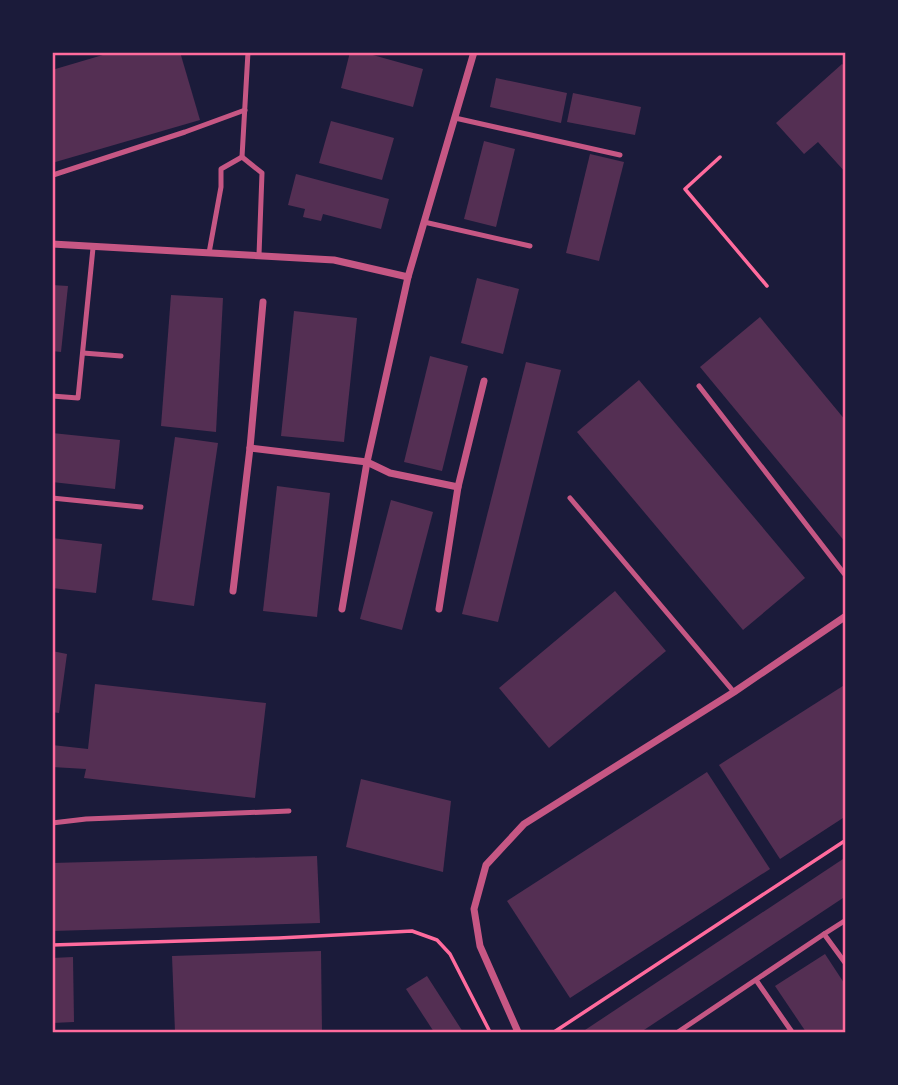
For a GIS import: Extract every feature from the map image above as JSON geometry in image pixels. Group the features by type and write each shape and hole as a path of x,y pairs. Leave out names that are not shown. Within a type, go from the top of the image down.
{"street":[{"path":"342,609 367,461 408,277 474,52"},
{"path":"52,244 334,260 408,277"},
{"path":"233,592 263,302"},
{"path":"439,609 458,487 484,381"},
{"path":"250,447 367,461 390,472 458,487"},
{"path":"518,1032 480,946 474,909 486,865 524,824 734,692 845,616"}],"lane":[{"path":"242,157 248,52"},
{"path":"53,175 244,110"},
{"path":"455,118 620,155"},
{"path":"209,253 221,170 242,157"},
{"path":"242,157 262,173 260,255"},
{"path":"424,222 530,246"},
{"path":"52,396 78,398 93,248"},
{"path":"83,353 121,356"},
{"path":"699,386 845,576"},
{"path":"52,498 141,507"},
{"path":"570,498 734,692"},
{"path":"52,823 86,818 289,811"},
{"path":"678,1032 845,920"},
{"path":"824,933 845,964"},
{"path":"756,980 792,1032"}],"path":[{"path":"720,157 685,189 766,286"},
{"path":"554,1032 845,840"},
{"path":"52,945 412,931 437,940 450,954 490,1032"}],"building":[{"path":"113,52 180,52 200,120 52,163 52,70"},
{"path":"350,52 362,52 423,69 413,107 341,88"},
{"path":"842,64 846,67 846,173 818,142 804,154 776,123"},
{"path":"496,78 567,93 561,123 490,107"},
{"path":"573,93 641,107 635,135 567,122"},
{"path":"331,121 394,138 382,180 319,163"},
{"path":"484,141 515,149 496,227 464,219"},
{"path":"590,154 624,162 599,261 566,253"},
{"path":"296,174 389,199 381,229 323,214 321,221 303,217 305,209 288,205"},
{"path":"477,278 519,289 503,354 461,343"},
{"path":"52,285 68,286 61,352 52,351"},
{"path":"171,295 223,298 216,432 161,426"},
{"path":"294,311 357,318 344,442 281,436"},
{"path":"760,317 846,421 846,543 700,367"},
{"path":"430,356 468,366 442,471 404,462"},
{"path":"526,362 561,370 498,622 462,614"},
{"path":"639,380 805,578 743,630 577,432"},
{"path":"52,433 120,440 115,489 52,482"},
{"path":"175,437 218,443 194,606 152,600"},
{"path":"277,486 330,493 317,617 263,611"},
{"path":"391,500 433,512 402,630 360,619"},
{"path":"52,538 102,544 96,593 52,588"},
{"path":"615,591 666,651 549,748 499,688"},
{"path":"52,651 67,654 59,713 52,712"},
{"path":"95,684 266,703 255,798 84,778 86,769 52,767 52,745 88,749"},
{"path":"846,684 846,816 780,859 719,765"},
{"path":"707,772 770,869 570,998 507,901"},
{"path":"361,779 451,801 443,872 346,847"},
{"path":"317,856 320,923 52,931 52,863"},
{"path":"846,857 846,896 641,1032 582,1032"},
{"path":"321,951 322,1032 175,1032 172,956"},
{"path":"825,954 846,986 846,1032 806,1032 775,986"},
{"path":"73,957 74,1022 52,1023 52,958"},
{"path":"427,976 463,1032 434,1032 406,989"}]}
